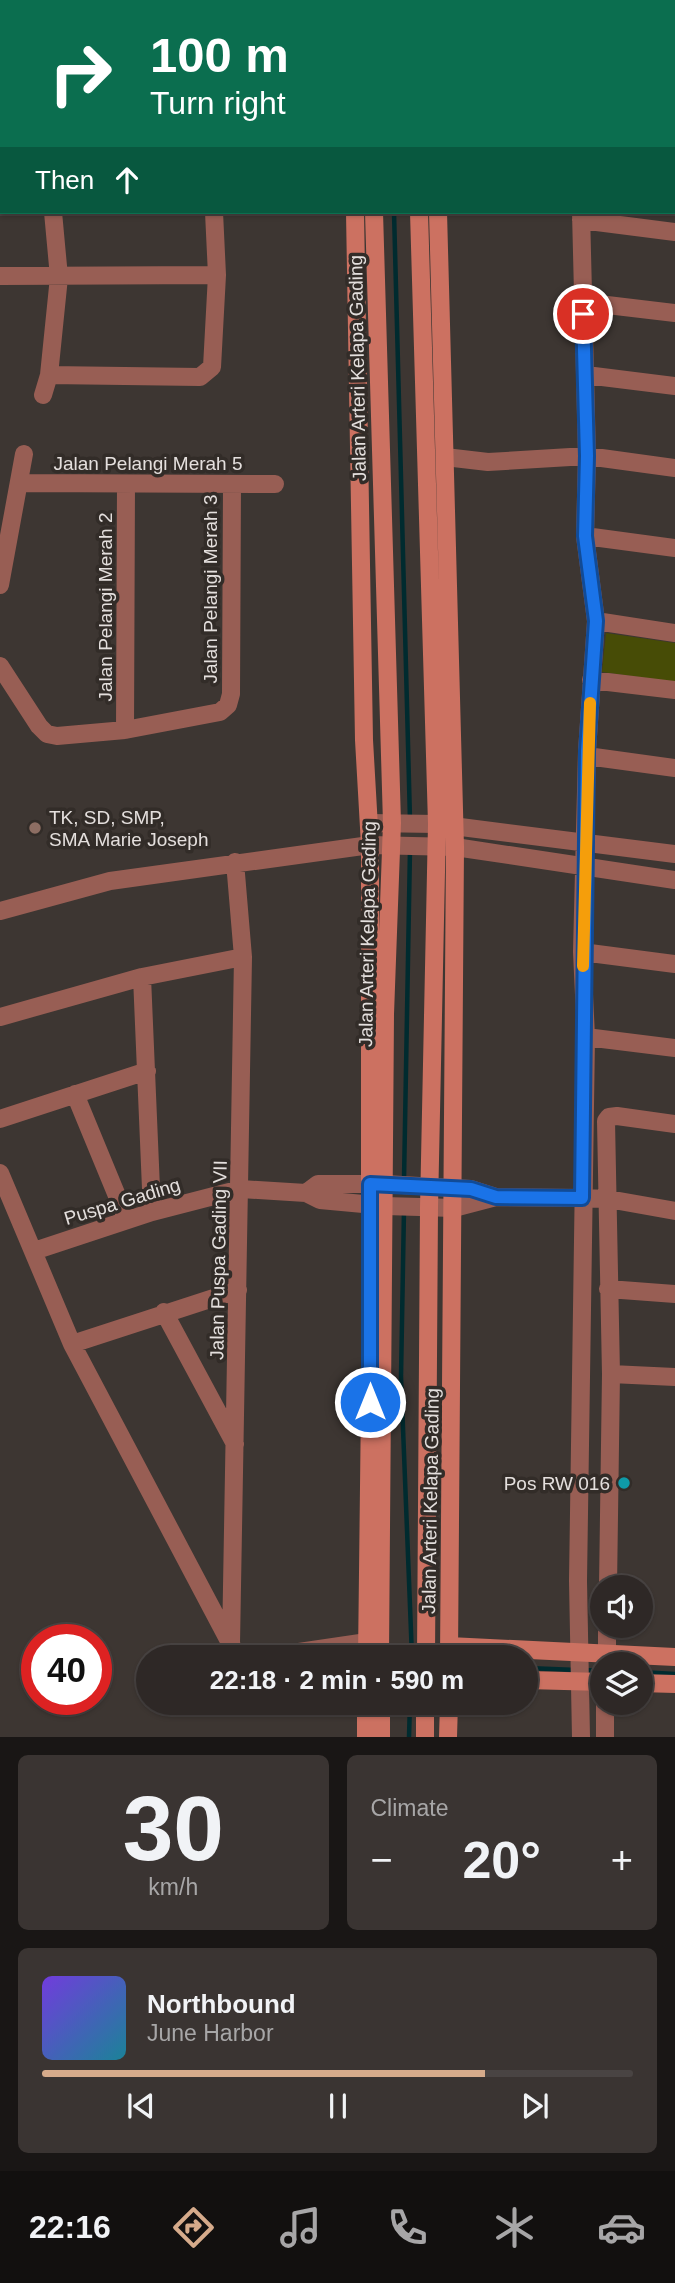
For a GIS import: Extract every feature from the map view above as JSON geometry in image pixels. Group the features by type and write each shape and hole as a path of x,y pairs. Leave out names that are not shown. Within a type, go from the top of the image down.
{"street":[{"path":"43,395 49,375 59,278 53,214"},
{"path":"49,375 200,377 207,373 212,367 217,275 214,214"},
{"name":"Jalan Arteri Kelapa Gading","path":"355,214 363,670 382,1184"},
{"name":"Jalan Arteri Kelapa Gading","path":"374,214 386,669 398,846 385,1014 380,1645"},
{"name":"Jalan Arteri Kelapa Gading","path":"419,214 442,726"},
{"name":"Jalan Arteri Kelapa Gading","path":"426,1645 420,1185 430,846 439,825 442,726 444,457 438,214"},
{"path":"581,1737 578,1581 586,1037 582,952 587,756 596,621 585,536 586,375 581,216 675,232"},
{"path":"0,276 59,278 217,275"},
{"path":"582,302 675,313"},
{"path":"586,375 675,386"},
{"path":"0,585 21,483 24,454"},
{"path":"444,457 488,462 587,456 675,468"},
{"name":"Jalan Pelangi Merah 5","path":"21,483 275,484"},
{"name":"Jalan Pelangi Merah 2","path":"125,730 126,484"},
{"name":"Jalan Pelangi Merah 3","path":"125,730 220,712 228,705 231,694 232,484"},
{"path":"585,536 675,548"},
{"path":"596,621 675,633"},
{"path":"0,666 30,714 47,734 57,736 125,730"},
{"path":"363,670 386,669"},
{"path":"591,680 675,690"},
{"path":"587,756 675,768"},
{"path":"369,823 439,825 675,854"},
{"name":"Jalan Arteri Kelapa Gading","path":"439,825 456,847 449,1645"},
{"path":"0,911 110,881 370,845 456,847 586,869 675,880"},
{"name":"Jalan Puspa Gading VII","path":"234,1645 243,957 235,862"},
{"path":"582,952 675,964"},
{"path":"0,1017 142,977 243,957"},
{"path":"142,977 152,1212"},
{"path":"586,1037 675,1048"},
{"path":"0,1119 147,1071"},
{"path":"75,1094 127,1220"},
{"path":"608,1575 611,1374 607,1119 617,1116 675,1124"},
{"path":"0,1173 72,1344 231,1645"},
{"name":"Puspa Gading","path":"306,1193 318,1184 382,1184 455,1187 496,1197"},
{"name":"Puspa Gading","path":"34,1251 152,1212 241,1189 306,1193 320,1200 421,1207 454,1208 496,1197"},
{"path":"496,1197 608,1199 675,1211"},
{"name":"Jalan Arteri Kelapa Gading","path":"367,1645 382,1205"},
{"path":"608,1289 675,1294"},
{"path":"72,1344 164,1311 237,1290"},
{"path":"164,1311 235,1446"},
{"path":"611,1374 675,1377"},
{"path":"653,1658 675,1657"},
{"path":"538,1663 581,1668 590,1674"},
{"path":"538,1677 590,1665"},
{"path":"653,1684 675,1685"},
{"path":"366,1715 366,1737"},
{"path":"381,1715 381,1737"},
{"path":"425,1715 425,1737"},
{"path":"448,1737 449,1715"},
{"path":"605,1715 605,1737"}],"green space":[{"path":"606,633 675,643 675,682 602,672"}],"waterway":[{"path":"394,214 410,820"},
{"path":"404,1180 410,849"},
{"path":"404,1210 401,1377 412,1645"},
{"path":"538,1668 577,1670"},
{"path":"585,1670 590,1670"},
{"path":"653,1673 675,1674"},
{"path":"409,1737 410,1715"}],"slow traffic":[{"path":"583,966 590,703"}],"place":[{"name":"TK, SD, SMP, SMA Marie Joseph","path":"35,828"},
{"name":"Pos RW 016","path":"624,1483"}],"route":[{"path":"370,1402 370,1184 471,1189 496,1197 582,1198 586,1037 582,952 586,878 587,751 596,621 585,536 587,456 583,314"}]}
